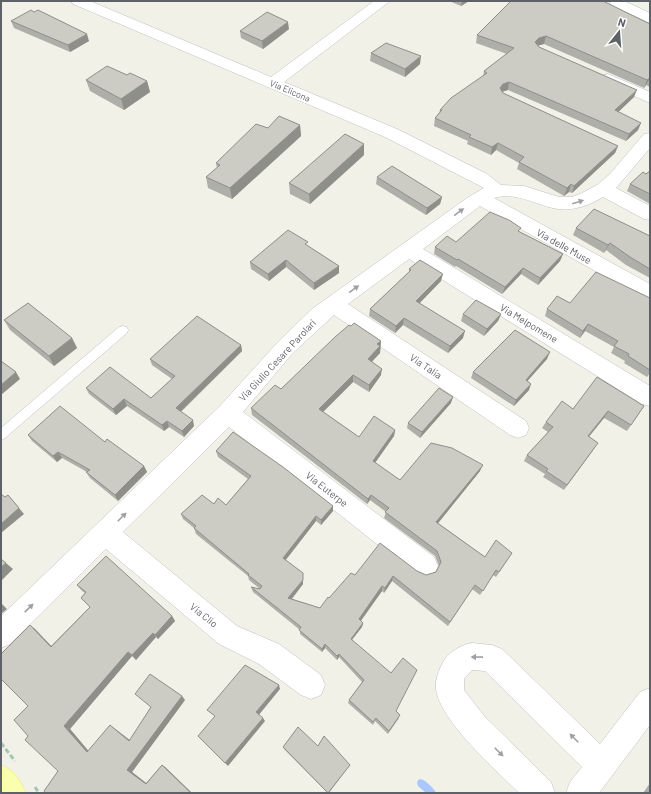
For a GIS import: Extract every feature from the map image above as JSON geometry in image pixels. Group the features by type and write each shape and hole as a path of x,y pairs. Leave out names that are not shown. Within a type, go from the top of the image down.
{"main road":[{"path":"5,766 11,793"}],"street":[{"name":"Via Elicona","path":"78,1 423,148 492,185 488,195"},
{"path":"272,83 383,1"},
{"path":"617,3 650,19"},
{"path":"593,72 650,98"},
{"path":"488,195 518,192 556,203 568,204 583,201 615,180 628,151 650,138"},
{"path":"603,189 650,214"},
{"name":"Via Giulio Cesare Parolari","path":"1,635 228,413 290,342 319,315 408,249 488,195"},
{"name":"Via delle Muse","path":"488,195 650,293"},
{"name":"Via Melpomene","path":"408,249 650,397"},
{"name":"Via Talia","path":"334,304 518,428"},
{"name":"Via Euterpe","path":"228,413 426,566"},
{"name":"Via Clio","path":"106,533 228,635 269,654 311,685"},
{"path":"540,793 460,711 450,692 451,673 461,660 474,656 492,659 602,766"},
{"path":"581,793 650,702"}],"lane":[{"path":"1,435 123,330"}],"path":[{"path":"1,743 5,766"}],"building":[{"path":"511,1 603,1 650,24 650,78 647,80 546,36 539,38 535,42 539,47 637,90 615,110 641,123 629,134 509,82 503,84 500,88 503,93 618,146 574,186 571,184 567,188 519,162 524,157 498,143 492,147 469,137 471,135 435,118 451,98 487,73 484,71 514,48 477,35"},
{"path":"31,10 34,12 38,10 87,34 68,45 11,21"},
{"path":"267,12 288,22 262,41 240,31"},
{"path":"386,43 421,56 405,69 371,53"},
{"path":"107,66 127,75 130,73 147,81 121,99 86,80"},
{"path":"279,116 300,125 230,188 206,177 220,165 216,163 256,124 268,128"},
{"path":"345,134 364,144 309,194 289,183"},
{"path":"392,166 442,197 427,208 377,177"},
{"path":"650,171 650,194 630,184 643,172 646,174"},
{"path":"594,209 650,236 650,269 610,243 608,245 576,228"},
{"path":"490,212 509,220 521,228 518,231 563,254 540,278 523,268 505,287 435,247 447,236 456,242"},
{"path":"288,230 308,242 305,244 339,266 314,283 286,260 268,274 250,262"},
{"path":"420,260 443,274 416,301 465,331 450,346 404,318 396,326 370,309 411,270 409,269"},
{"path":"596,272 650,298 650,370 628,356 629,354 614,346 618,341 588,324 583,331 547,309 557,296 570,303"},
{"path":"476,300 501,314 487,329 463,314"},
{"path":"28,303 72,338 49,356 4,320"},
{"path":"197,316 241,345 176,408 193,420 182,431 167,421 162,425 124,399 113,409 86,388 110,367 151,398 175,376 150,359"},
{"path":"354,323 381,341 377,344 380,346 368,359 382,369 369,385 353,375 319,409 359,437 374,416 395,430 373,461 400,480 431,443 452,448 483,465 436,522 485,557 496,540 512,553 499,572 496,570 483,591 475,585 450,622 393,576 385,588 382,586 359,619 363,623 351,639 391,673 403,658 417,670 396,711 400,715 389,731 376,718 373,722 349,700 364,680 339,654 337,656 325,644 322,649 299,630 301,627 251,587 260,589 262,586 194,528 196,526 181,514 202,495 214,504 218,498 226,505 251,476 216,451 233,432 283,467 333,506 321,520 316,516 283,558 303,573 303,580 288,598 320,608 328,597 329,598 351,573 355,575 380,543 417,571 426,575 436,572 441,562 437,551 385,512 389,508 371,495 368,499 251,408 275,385 281,389 335,337 349,325 351,326"},
{"path":"515,330 550,352 526,380 531,384 516,400 473,372"},
{"path":"1,361 16,372 1,385"},
{"path":"597,377 644,406 631,425 608,411 588,436 598,443 567,485 546,471 548,469 527,455 553,427 546,422 562,401 573,409"},
{"path":"439,388 453,397 422,432 408,423"},
{"path":"60,406 105,442 107,439 144,466 115,495 86,472 90,470 58,452 53,456 28,435"},
{"path":"1,494 5,497 8,495 19,508 1,524"},
{"path":"106,556 172,616 155,635 153,633 132,655 128,652 64,726 87,752 110,725 129,741 151,707 135,694 150,674 182,696 127,770 146,784 162,765 191,793 46,793 44,791 58,771 25,740 28,736 14,720 28,706 1,679 1,654 30,625 51,647 90,607 81,598 86,592 77,585"},
{"path":"1,559 6,563 1,567"},
{"path":"245,665 279,685 256,712 263,718 225,763 198,736 215,716 207,710"},
{"path":"298,727 318,746 324,736 350,765 328,793 283,747"}],"waterway":[{"path":"421,783 432,793"}]}
